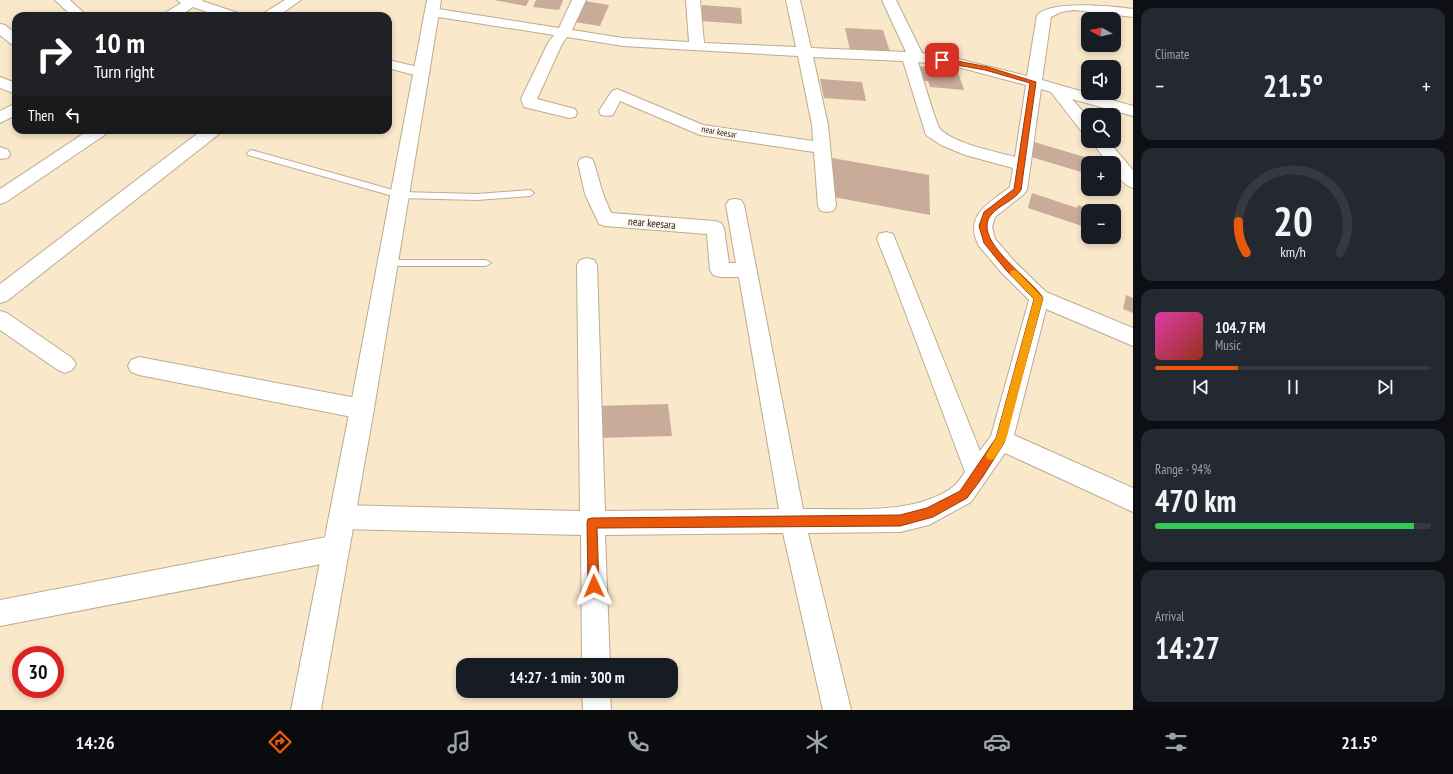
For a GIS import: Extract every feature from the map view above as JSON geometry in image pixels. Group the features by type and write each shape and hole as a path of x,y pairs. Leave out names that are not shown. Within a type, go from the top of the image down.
{"main road":[{"path":"306,710 337,548 433,6"}],"street":[{"path":"62,0 76,12"},
{"path":"275,12 294,0"},
{"path":"569,113 530,104 529,99 555,43 563,33 579,0"},
{"path":"693,0 697,47"},
{"path":"793,0 820,125 827,206"},
{"path":"889,0 913,57 932,131 947,141 971,151 1021,164"},
{"path":"176,12 191,1 222,12"},
{"path":"433,6 563,33 623,42 913,57 954,62 986,69 1133,111"},
{"path":"1133,13 1074,6 1058,8 1044,15 1018,190 987,214 983,226 986,241 1008,267 1039,298 1133,337"},
{"path":"0,28 12,38"},
{"path":"392,65 422,72"},
{"path":"0,82 12,87"},
{"path":"1056,89 1081,119"},
{"name":"near keesar","path":"607,111 617,94 700,130 822,148"},
{"path":"0,118 12,110"},
{"path":"0,198 94,134"},
{"path":"0,295 208,134"},
{"path":"1105,148 1133,182"},
{"name":"near keesara","path":"586,163 594,194 605,219 715,228 720,270 747,270"},
{"path":"735,205 794,521 837,710"},
{"path":"886,239 901,274 978,474"},
{"path":"587,264 596,658"},
{"path":"342,517 592,523 900,520 929,513 963,494 1001,440 1039,298"},
{"path":"0,319 65,364"},
{"path":"139,366 362,409"},
{"path":"1001,440 1133,500"},
{"path":"0,613 337,548"},
{"path":"596,698 597,710"}],"lane":[{"path":"250,153 400,195 477,197 530,193"},
{"path":"388,263 486,263"}],"building":[{"path":"494,0 529,0 526,6"},
{"path":"536,0 563,0 559,10 533,7"},
{"path":"585,1 609,5 600,26 575,22"},
{"path":"702,5 741,8 742,24 701,21"},
{"path":"845,28 883,30 890,52 850,50"},
{"path":"918,66 957,69 964,90 930,87 928,81 922,81"},
{"path":"820,79 862,82 866,101 824,98"},
{"path":"1034,142 1081,156 1081,172 1031,157"},
{"path":"832,158 929,175 930,215 828,196"},
{"path":"1032,193 1077,208 1078,205 1081,206 1081,226 1028,208"},
{"path":"1126,295 1133,298 1133,313 1123,309"},
{"path":"668,404 672,436 596,438 594,406"}],"slow traffic":[{"path":"991,455 1001,440 1039,298 1014,273"}],"route":[{"path":"594,586 592,523 900,520 929,513 963,494 1001,440 1039,298 1008,267 986,241 983,226 987,214 1018,190 1033,82 986,69 942,60"}]}
